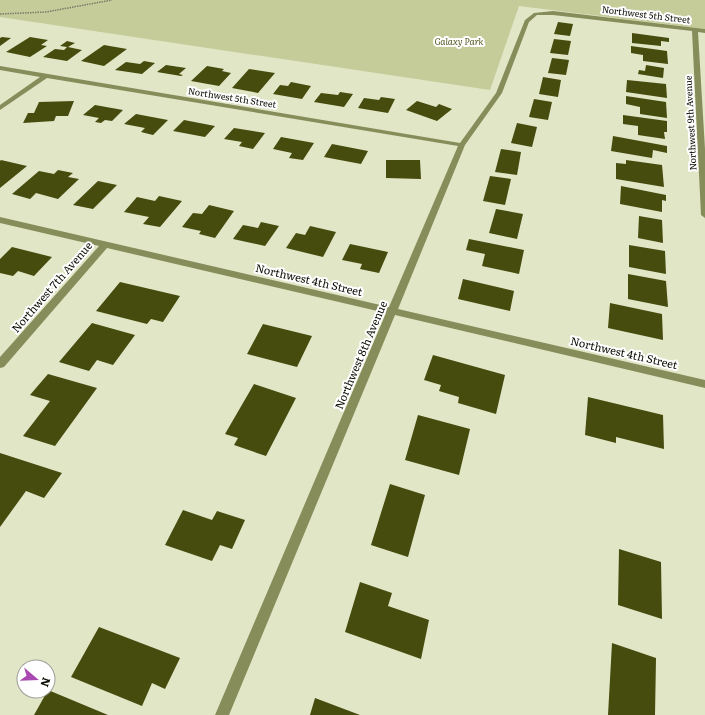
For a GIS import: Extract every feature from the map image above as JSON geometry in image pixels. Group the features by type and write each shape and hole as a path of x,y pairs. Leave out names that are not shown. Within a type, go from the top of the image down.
{"street":[{"name":"Northwest 5th Street","path":"536,14 553,13 705,31"},
{"name":"Northwest 8th Avenue","path":"222,715 462,145 500,93 527,22 536,14"},
{"name":"Northwest 9th Avenue","path":"694,30 705,215"},
{"name":"Northwest 5th Street","path":"0,68 462,145"},
{"path":"0,108 45,76"},
{"name":"Northwest 4th Street","path":"0,220 705,384"},
{"name":"Northwest 7th Avenue","path":"0,364 106,244"}],"path":[{"path":"0,14 46,12 112,0"}],"green space":[{"name":"Galaxy Park","path":"0,0 705,0 705,29 519,6 490,90 0,17"}],"building":[{"path":"558,22 573,24 570,36 554,34"},
{"path":"632,33 669,38 669,42 661,41 661,46 632,43"},
{"path":"30,37 48,40 41,45 47,46 30,57 6,52"},
{"path":"0,38 11,38 0,46"},
{"path":"554,39 571,41 568,55 550,53"},
{"path":"67,41 75,43 68,47 82,50 67,61 43,57 55,49 64,50 67,47 60,46"},
{"path":"104,45 127,49 104,66 81,61"},
{"path":"631,46 667,51 668,64 643,61 643,55 631,53"},
{"path":"552,58 569,60 566,75 548,73"},
{"path":"144,61 155,63 142,74 115,70 126,62 140,64"},
{"path":"166,65 186,68 179,74 183,75 181,76 157,72"},
{"path":"646,65 664,68 663,78 638,74 639,70 645,71"},
{"path":"207,66 224,69 222,71 231,73 219,86 191,81"},
{"path":"249,69 275,73 258,93 232,88"},
{"path":"543,77 561,80 558,97 539,94"},
{"path":"627,80 666,84 667,98 626,92"},
{"path":"291,82 311,86 302,99 273,94 280,85 288,86"},
{"path":"340,92 353,94 344,107 314,102 321,93 338,95"},
{"path":"626,96 666,102 667,118 640,114 640,107 626,104"},
{"path":"381,97 395,99 388,113 358,108 364,98 379,100"},
{"path":"534,99 552,102 548,120 529,117"},
{"path":"74,101 68,116 56,116 54,121 23,123 28,113 34,113 39,102"},
{"path":"417,101 436,107 439,104 452,109 437,121 406,110"},
{"path":"95,105 123,110 112,121 105,120 101,123 95,122 99,118 83,115"},
{"path":"136,114 168,120 153,135 141,132 145,128 124,124"},
{"path":"623,115 667,121 667,132 664,132 665,139 638,135 638,126 623,124"},
{"path":"184,120 215,126 205,137 173,131"},
{"path":"517,123 537,127 532,147 511,143"},
{"path":"234,128 265,133 253,149 239,146 242,142 224,139"},
{"path":"613,136 667,146 667,153 653,150 652,158 611,151"},
{"path":"281,137 314,143 303,160 289,158 292,153 273,149"},
{"path":"332,144 368,151 361,164 324,157"},
{"path":"501,149 521,152 517,175 495,172"},
{"path":"386,160 420,160 421,179 386,178"},
{"path":"626,160 662,165 664,187 616,179 616,163 626,164"},
{"path":"0,161 27,166 0,188"},
{"path":"58,170 73,173 68,177 79,179 58,199 36,193 30,199 12,194 39,171 54,174"},
{"path":"490,176 511,179 505,205 483,201"},
{"path":"98,181 117,185 93,209 73,205"},
{"path":"621,186 666,195 666,201 662,200 662,212 620,204"},
{"path":"159,196 182,201 160,227 143,224 149,217 124,212 137,197 155,201"},
{"path":"209,205 234,211 215,238 199,234 201,231 182,227 193,213 202,214"},
{"path":"496,209 523,214 517,239 489,233"},
{"path":"639,216 662,220 663,243 638,238"},
{"path":"261,222 279,226 265,246 233,239 243,225 258,228"},
{"path":"310,226 336,232 323,257 286,248 296,233 305,235"},
{"path":"469,239 524,250 519,274 482,266 485,254 466,250"},
{"path":"350,244 388,252 379,273 360,269 362,264 342,260"},
{"path":"629,245 665,251 666,274 629,267"},
{"path":"12,247 52,257 34,276 18,271 13,276 0,273 0,259"},
{"path":"628,274 666,281 668,307 628,299"},
{"path":"463,279 514,291 510,311 458,299"},
{"path":"120,282 180,296 163,322 151,319 147,324 96,311"},
{"path":"610,303 662,314 663,340 608,328"},
{"path":"92,323 135,335 113,365 97,360 89,371 59,362"},
{"path":"263,324 312,336 297,367 247,354"},
{"path":"433,355 505,375 496,414 458,403 459,397 439,391 441,385 424,380"},
{"path":"48,374 97,388 55,446 23,436 50,401 30,395"},
{"path":"254,384 296,398 266,456 234,445 238,438 225,434"},
{"path":"588,397 663,415 664,449 616,437 616,443 585,435"},
{"path":"418,415 470,429 459,475 405,460"},
{"path":"0,453 62,473 44,498 26,491 0,527"},
{"path":"390,484 425,495 408,557 371,545"},
{"path":"183,510 212,520 217,511 245,520 232,549 220,545 212,561 165,545"},
{"path":"619,549 661,562 662,619 618,605"},
{"path":"360,582 392,593 388,606 429,620 421,659 345,632"},
{"path":"99,627 180,658 165,689 152,683 142,706 71,677"},
{"path":"612,643 656,658 655,715 608,715"},
{"path":"56,693 108,715 34,715 43,699 56,699"},
{"path":"315,698 360,715 310,715"}]}
